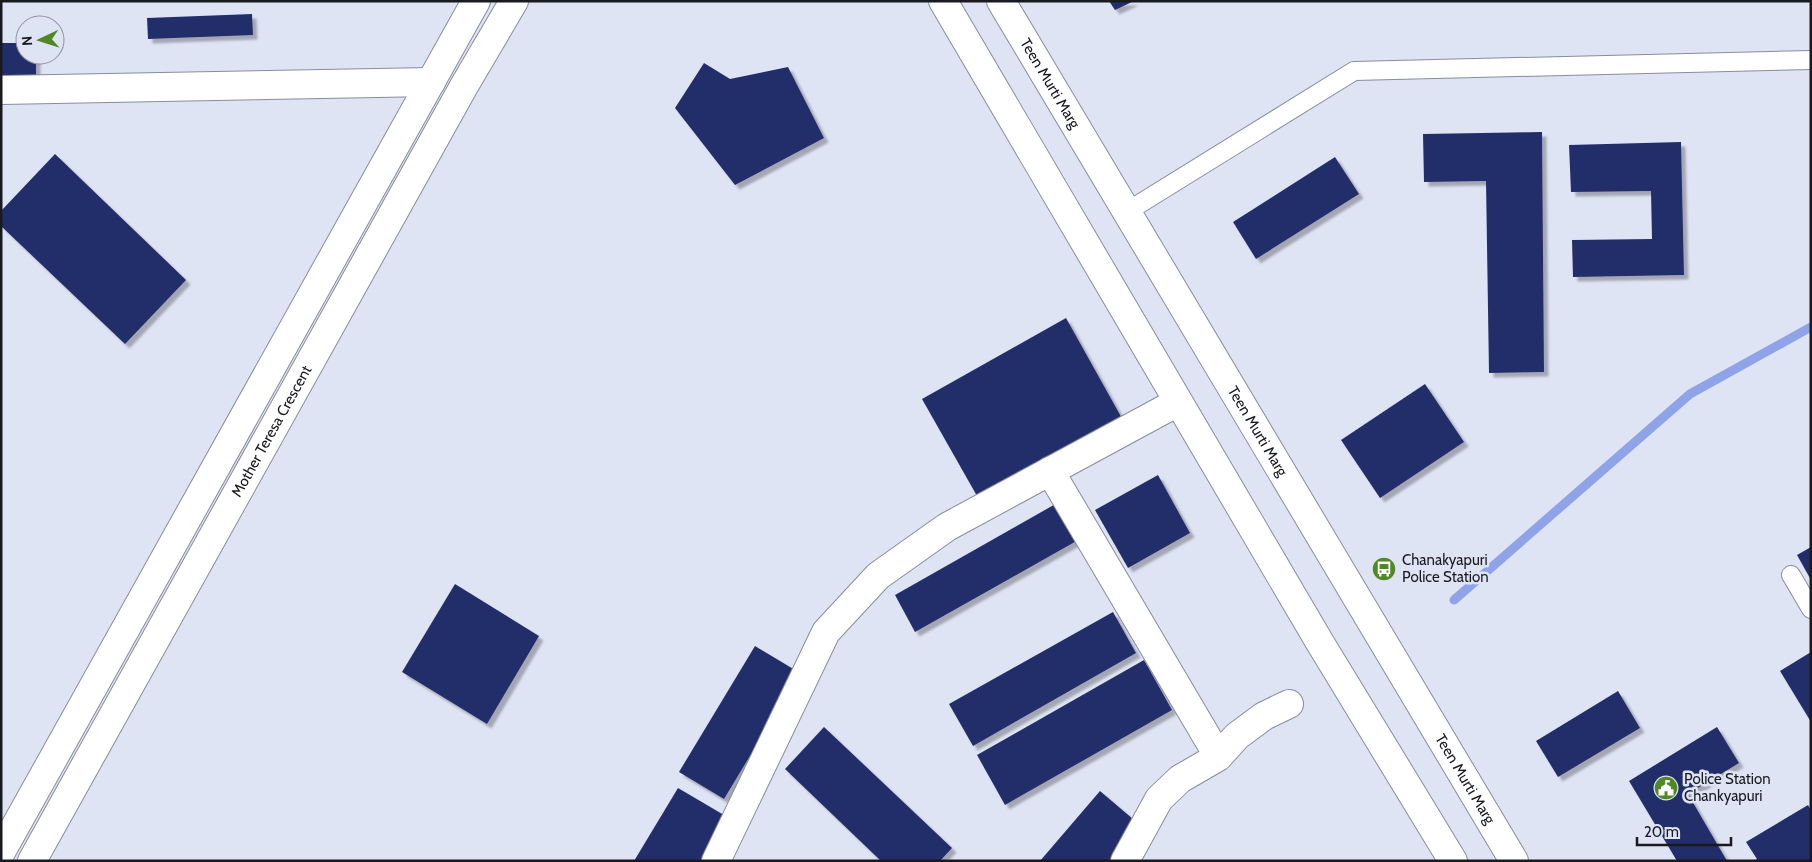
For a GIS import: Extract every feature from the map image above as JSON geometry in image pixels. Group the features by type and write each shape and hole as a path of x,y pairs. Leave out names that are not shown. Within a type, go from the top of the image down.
{"main road":[{"name":"Mother Teresa Crescent","path":"1,852 476,1"},
{"name":"Mother Teresa Crescent","path":"32,861 464,86 514,1"},
{"path":"943,1 1314,632 1453,861"},
{"name":"Teen Murti Marg","path":"1001,1 1514,861"},
{"path":"1,90 431,82"},
{"path":"716,861 826,632 886,570 947,527 1178,402"},
{"path":"1050,471 1214,749"},
{"path":"1125,861 1159,799 1180,780 1218,757 1244,731 1264,716 1289,704"}],"lane":[{"path":"1128,211 1354,71 1811,60"},
{"path":"1791,575 1811,609"}],"building":[{"path":"1109,1 1134,1 1115,10"},
{"path":"252,14 253,35 148,39 147,18"},
{"path":"1,43 15,43 15,65 36,65 36,80 1,81"},
{"path":"704,63 730,79 788,67 824,138 735,185 675,108"},
{"path":"1542,132 1544,372 1489,373 1486,181 1424,182 1423,134"},
{"path":"1681,142 1684,275 1573,277 1572,240 1652,239 1651,191 1571,192 1569,145"},
{"path":"55,154 186,280 125,344 1,226 1,211"},
{"path":"1335,157 1359,194 1256,259 1233,222"},
{"path":"1066,318 1124,422 981,503 922,399"},
{"path":"1425,384 1464,442 1380,498 1341,440"},
{"path":"1158,475 1190,533 1128,568 1095,510"},
{"path":"1059,502 1080,539 915,632 895,595"},
{"path":"1811,547 1811,580 1797,555"},
{"path":"455,584 539,636 487,724 402,672"},
{"path":"1113,612 1136,653 973,746 949,704"},
{"path":"755,646 800,673 724,799 679,772"},
{"path":"1811,652 1811,722 1780,671"},
{"path":"1144,660 1172,710 1005,805 977,755"},
{"path":"1618,691 1640,728 1558,777 1536,741"},
{"path":"824,727 952,848 940,861 881,861 785,769"},
{"name":"Police Station Chankyapuri","path":"1717,727 1739,763 1688,794 1727,861 1677,861 1629,781"},
{"path":"678,788 729,818 703,861 634,861"},
{"path":"1100,791 1140,825 1109,861 1040,861"},
{"name":"Police Station Chankyapuri","path":"1808,805 1811,810 1811,861 1754,861 1757,859 1746,842"}],"waterway":[{"path":"1454,600 1690,394 1811,327"}],"place":[{"name":"Chanakyapuri Police Station","path":"1384,569"},
{"name":"Police Station Chankyapuri","path":"1666,788"}]}
